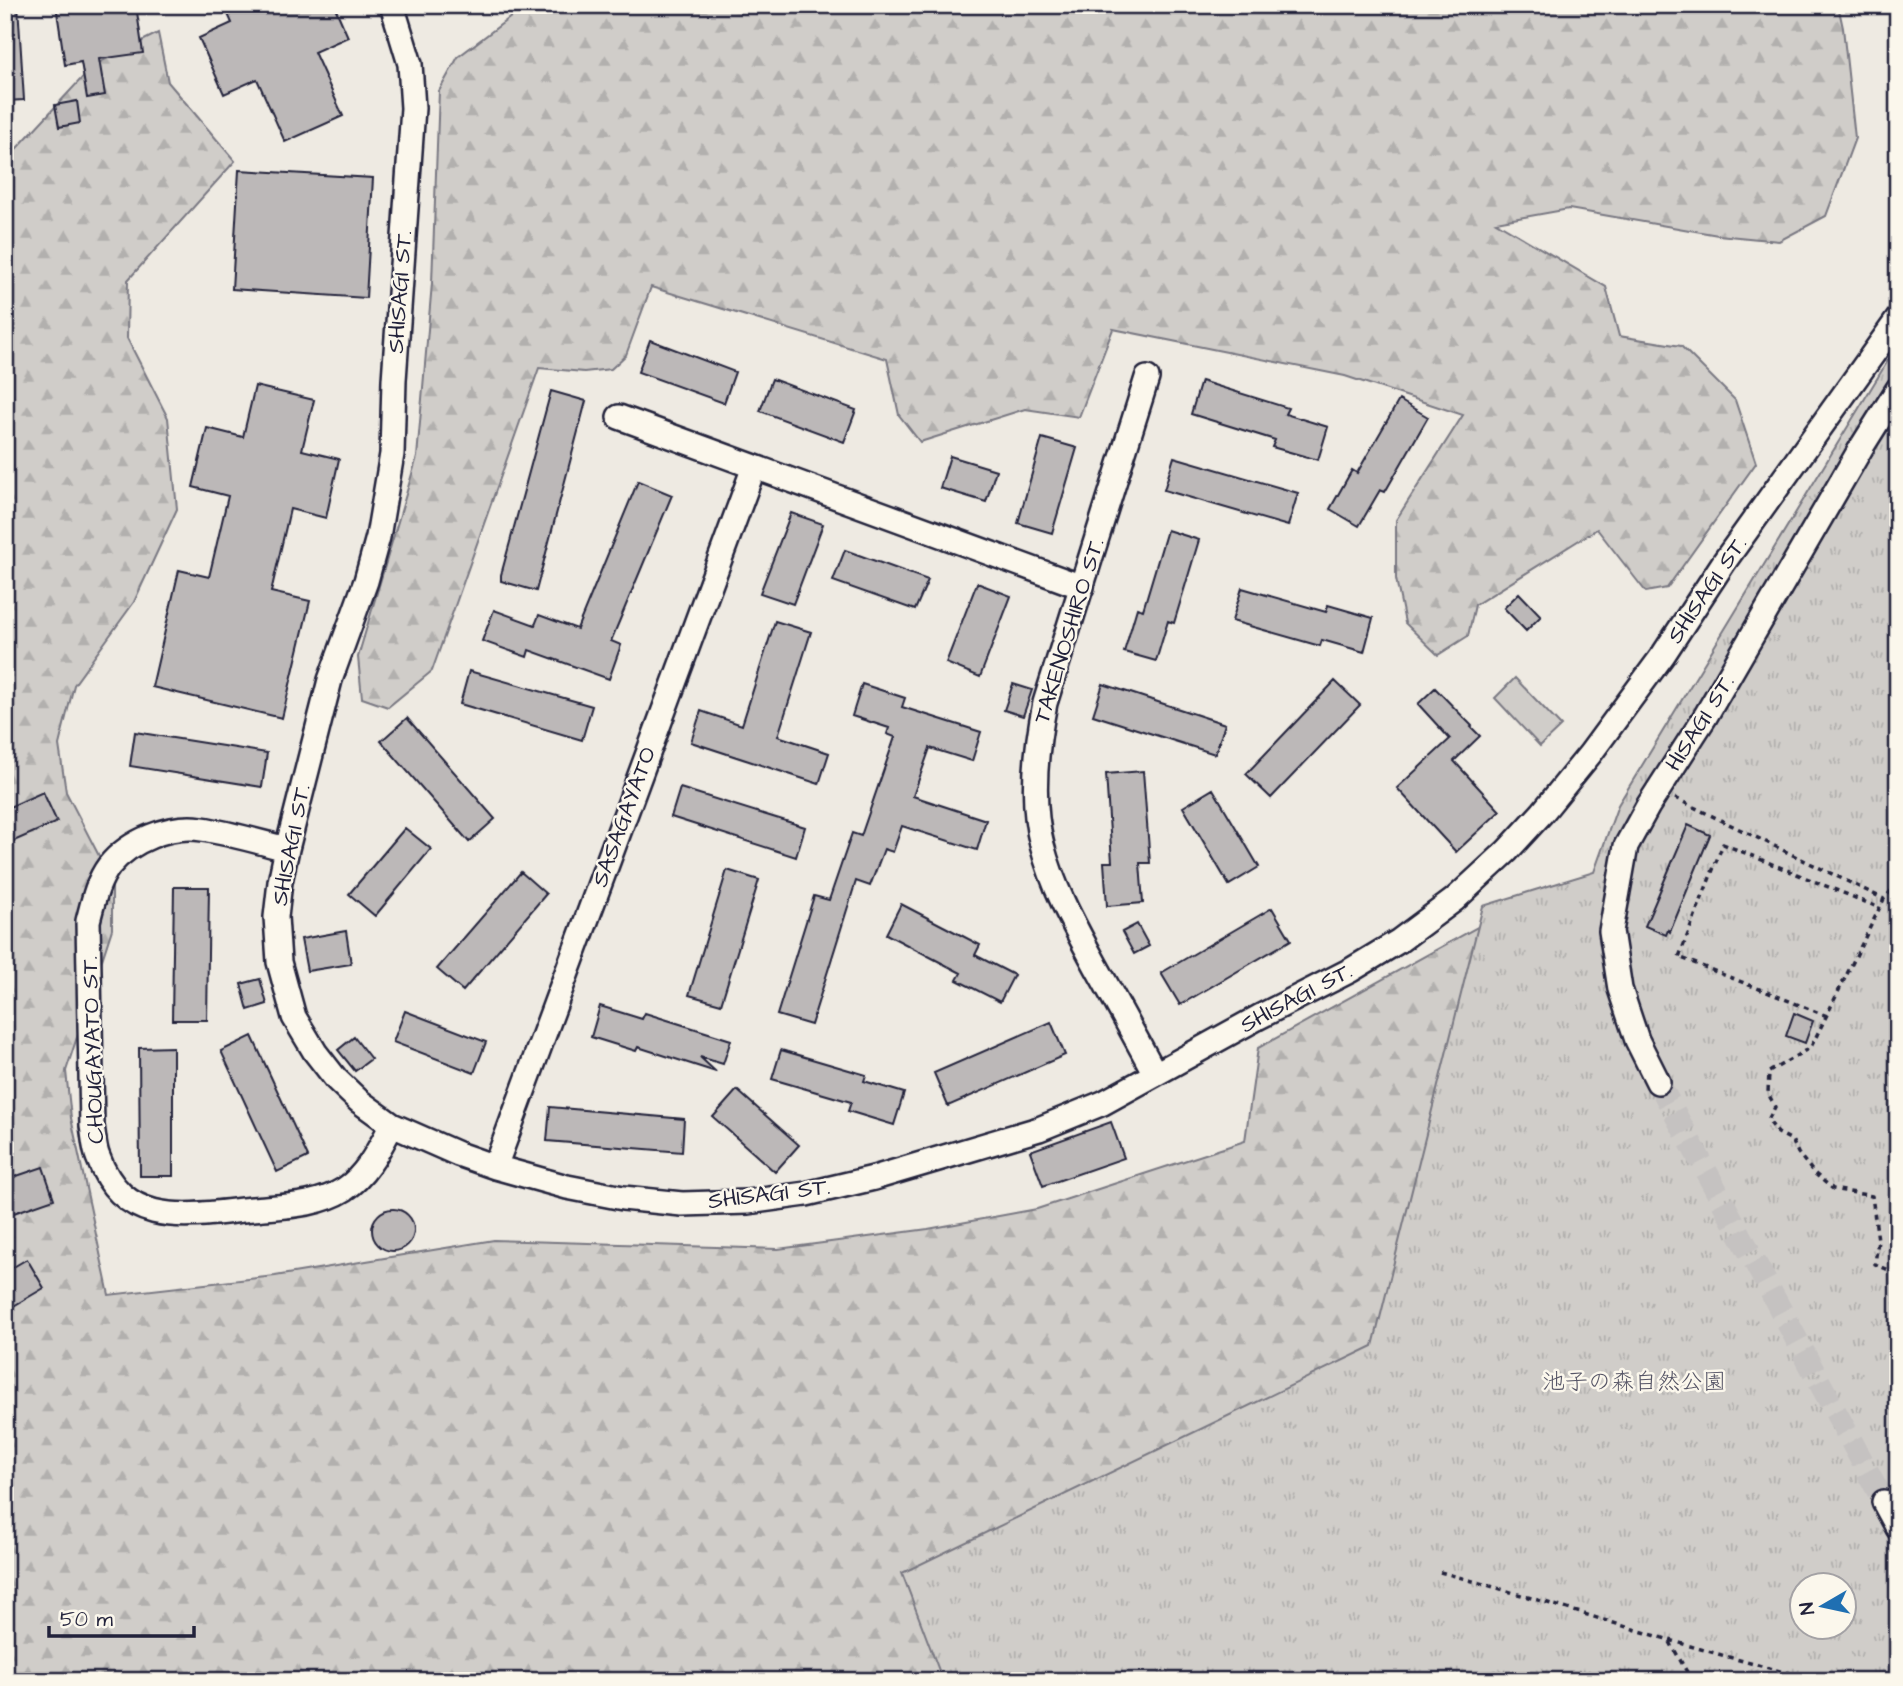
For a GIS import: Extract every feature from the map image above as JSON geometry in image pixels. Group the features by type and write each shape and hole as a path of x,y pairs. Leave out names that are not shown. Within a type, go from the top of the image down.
{"lane":[{"name":"SHISAGI ST.","path":"392,5 410,64 413,108 394,380 393,454 366,581 330,680 287,849 276,917 279,962 294,1017 315,1052 336,1079 359,1101 392,1125 458,1154 567,1188 623,1198 682,1204 760,1200 806,1194 874,1178 1039,1129 1103,1103 1351,970 1399,941 1454,900 1507,851 1582,764 1663,655 1724,562 1898,319"},
{"name":"TAKENOSHIRO ST.","path":"1147,378 1045,703 1037,743 1035,796 1041,844 1054,883 1072,922 1155,1074"},
{"name":"HISAGI ST.","path":"1658,1082 1637,1040 1620,989 1611,931 1626,846 1898,389"},
{"path":"619,417 1082,587"},
{"name":"SASAGAYATO","path":"495,1167 754,467"},
{"name":"CHOUGAYATO ST.","path":"287,849 199,828 166,831 135,842 109,866 95,892 88,921 92,1126 97,1155 109,1180 131,1203 156,1213 180,1216 299,1205 322,1200 346,1189 363,1173 392,1125"},
{"path":"1884,1503 1898,1528"}],"path":[{"path":"1659,790 1884,899"},
{"path":"1827,1016 1679,957 1723,844 1880,908"},
{"path":"1898,883 1884,899 1811,1047 1769,1072 1768,1093 1775,1107 1768,1121 1777,1133 1792,1140 1798,1153 1814,1172 1833,1189 1872,1196 1878,1240 1875,1264 1898,1274"},
{"path":"1440,1572 1513,1591 1787,1674 1826,1681"},
{"path":"1669,1640 1692,1681"}],"green space":[{"path":"618,5 638,8 648,5 1838,5 1855,138 1826,216 1779,241 1718,235 1569,209 1496,222 1606,287 1619,336 1681,346 1735,400 1756,463 1667,588 1646,592 1597,529 1475,605 1468,636 1438,655 1405,623 1396,579 1396,520 1463,415 1345,376 1113,329 1079,417 1025,409 920,442 899,415 887,359 651,287 626,355 611,369 584,372 539,368 432,671 388,707 362,698 358,657 417,457 432,283 439,91 458,57 524,7"},
{"path":"158,33 168,82 235,161 128,280 127,338 168,418 177,509 134,602 74,685 59,745 66,792 112,881 112,929 66,1071 71,1118 109,1295 275,1276 494,1240 778,1249 928,1229 1037,1209 1245,1141 1258,1048 1490,920 1838,1570 1787,1570 1787,1640 1857,1640 1857,1605 1898,1681 5,1681 5,161 94,65"},
{"name":"池子の森自然公園","path":"1898,344 1898,1681 943,1681 902,1573 1373,1346 1483,906 1594,872 1618,805"},
{"path":"1515,678 1561,726 1540,746 1495,698"}],"building":[{"path":"5,5 18,5 24,100 5,101"},
{"path":"56,5 136,5 143,53 99,59 105,95 87,98 81,62 65,65"},
{"path":"224,5 334,5 348,37 314,52 343,116 285,142 257,79 224,94 199,38 232,23"},
{"path":"77,101 80,123 59,127 55,105"},
{"path":"239,170 373,178 366,298 232,289"},
{"path":"650,340 735,372 724,403 638,372"},
{"path":"772,379 856,410 844,442 760,411"},
{"path":"1201,381 1288,408 1285,414 1328,427 1318,460 1272,447 1275,440 1191,414"},
{"path":"255,386 314,400 302,450 339,459 326,518 290,509 271,592 310,601 282,718 152,687 179,570 209,577 228,496 193,487 207,428 243,437"},
{"path":"551,391 586,401 536,591 501,581 501,575"},
{"path":"1399,400 1428,417 1385,492 1380,490 1359,526 1330,509 1352,470 1357,473"},
{"path":"1042,438 1077,448 1052,533 1018,523"},
{"path":"950,456 996,470 986,502 940,488"},
{"path":"1174,457 1298,493 1288,526 1164,490"},
{"path":"638,481 672,495 611,641 621,645 609,679 529,650 527,657 482,641 494,610 535,625 539,615 577,629"},
{"path":"791,513 823,524 793,604 760,593"},
{"path":"1167,530 1199,540 1174,623 1168,621 1156,661 1124,652 1137,608 1143,610"},
{"path":"845,550 928,580 915,610 833,581"},
{"path":"977,583 1011,596 980,677 946,663"},
{"path":"1242,588 1326,612 1328,605 1373,618 1364,652 1322,640 1320,646 1232,621"},
{"path":"1519,593 1541,616 1526,631 1504,608"},
{"path":"775,621 811,632 778,736 829,753 819,784 691,742 701,711 742,725"},
{"path":"469,671 592,706 582,740 460,704"},
{"path":"1335,681 1360,705 1271,798 1246,774"},
{"path":"862,684 905,698 902,707 981,732 972,761 930,748 913,796 986,820 977,850 902,826 893,852 884,849 870,886 856,881 811,1025 777,1015 814,896 829,900 852,833 861,836 895,737 887,734 889,728 852,716"},
{"path":"1013,684 1032,690 1023,716 1004,710"},
{"path":"1103,684 1225,724 1215,754 1093,715"},
{"path":"1435,688 1480,736 1454,761 1500,811 1456,852 1397,788 1450,739 1418,704"},
{"path":"407,718 495,819 469,842 381,741"},
{"path":"135,732 267,753 262,787 130,766"},
{"path":"1143,771 1150,863 1140,863 1143,903 1107,906 1104,862 1112,862 1106,774"},
{"path":"680,788 805,827 796,857 671,817"},
{"path":"1213,789 1259,867 1229,885 1183,807"},
{"path":"43,792 57,822 5,845 5,809"},
{"path":"1688,825 1710,835 1670,932 1668,930 1666,935 1645,926"},
{"path":"405,828 431,849 375,916 349,894"},
{"path":"727,870 759,880 721,1004 689,995"},
{"path":"521,872 546,894 463,991 437,969"},
{"path":"174,887 209,887 207,1020 172,1020"},
{"path":"901,904 980,945 975,955 1014,975 1000,1002 957,980 961,973 886,934"},
{"path":"1272,908 1291,940 1180,1005 1161,973"},
{"path":"1137,924 1149,946 1134,954 1122,932"},
{"path":"346,931 351,964 307,971 301,939"},
{"path":"260,979 267,1004 248,1010 241,984"},
{"path":"600,1006 642,1019 645,1013 731,1040 723,1064 700,1057 716,1072 638,1047 636,1051 591,1037"},
{"path":"405,1011 486,1042 474,1073 393,1042"},
{"path":"1794,1013 1813,1021 1805,1043 1786,1036"},
{"path":"1051,1022 1065,1055 948,1106 934,1073"},
{"path":"252,1036 308,1157 277,1172 221,1051"},
{"path":"354,1037 371,1059 355,1071 338,1050"},
{"path":"173,1047 173,1176 140,1176 139,1048"},
{"path":"781,1050 866,1075 864,1081 904,1093 894,1125 848,1111 851,1102 772,1079"},
{"path":"737,1090 799,1145 775,1172 713,1117"},
{"path":"550,1107 684,1119 682,1152 547,1141"},
{"path":"1111,1122 1124,1158 1043,1186 1030,1151"},
{"path":"43,1167 54,1199 5,1216 5,1180"},
{"path":"393,1209 408,1215 414,1230 408,1245 393,1251 378,1245 372,1230 378,1215"},
{"path":"27,1259 44,1288 5,1311 5,1272"}],"tunnel":[{"path":"1658,1082 1884,1502"}]}
